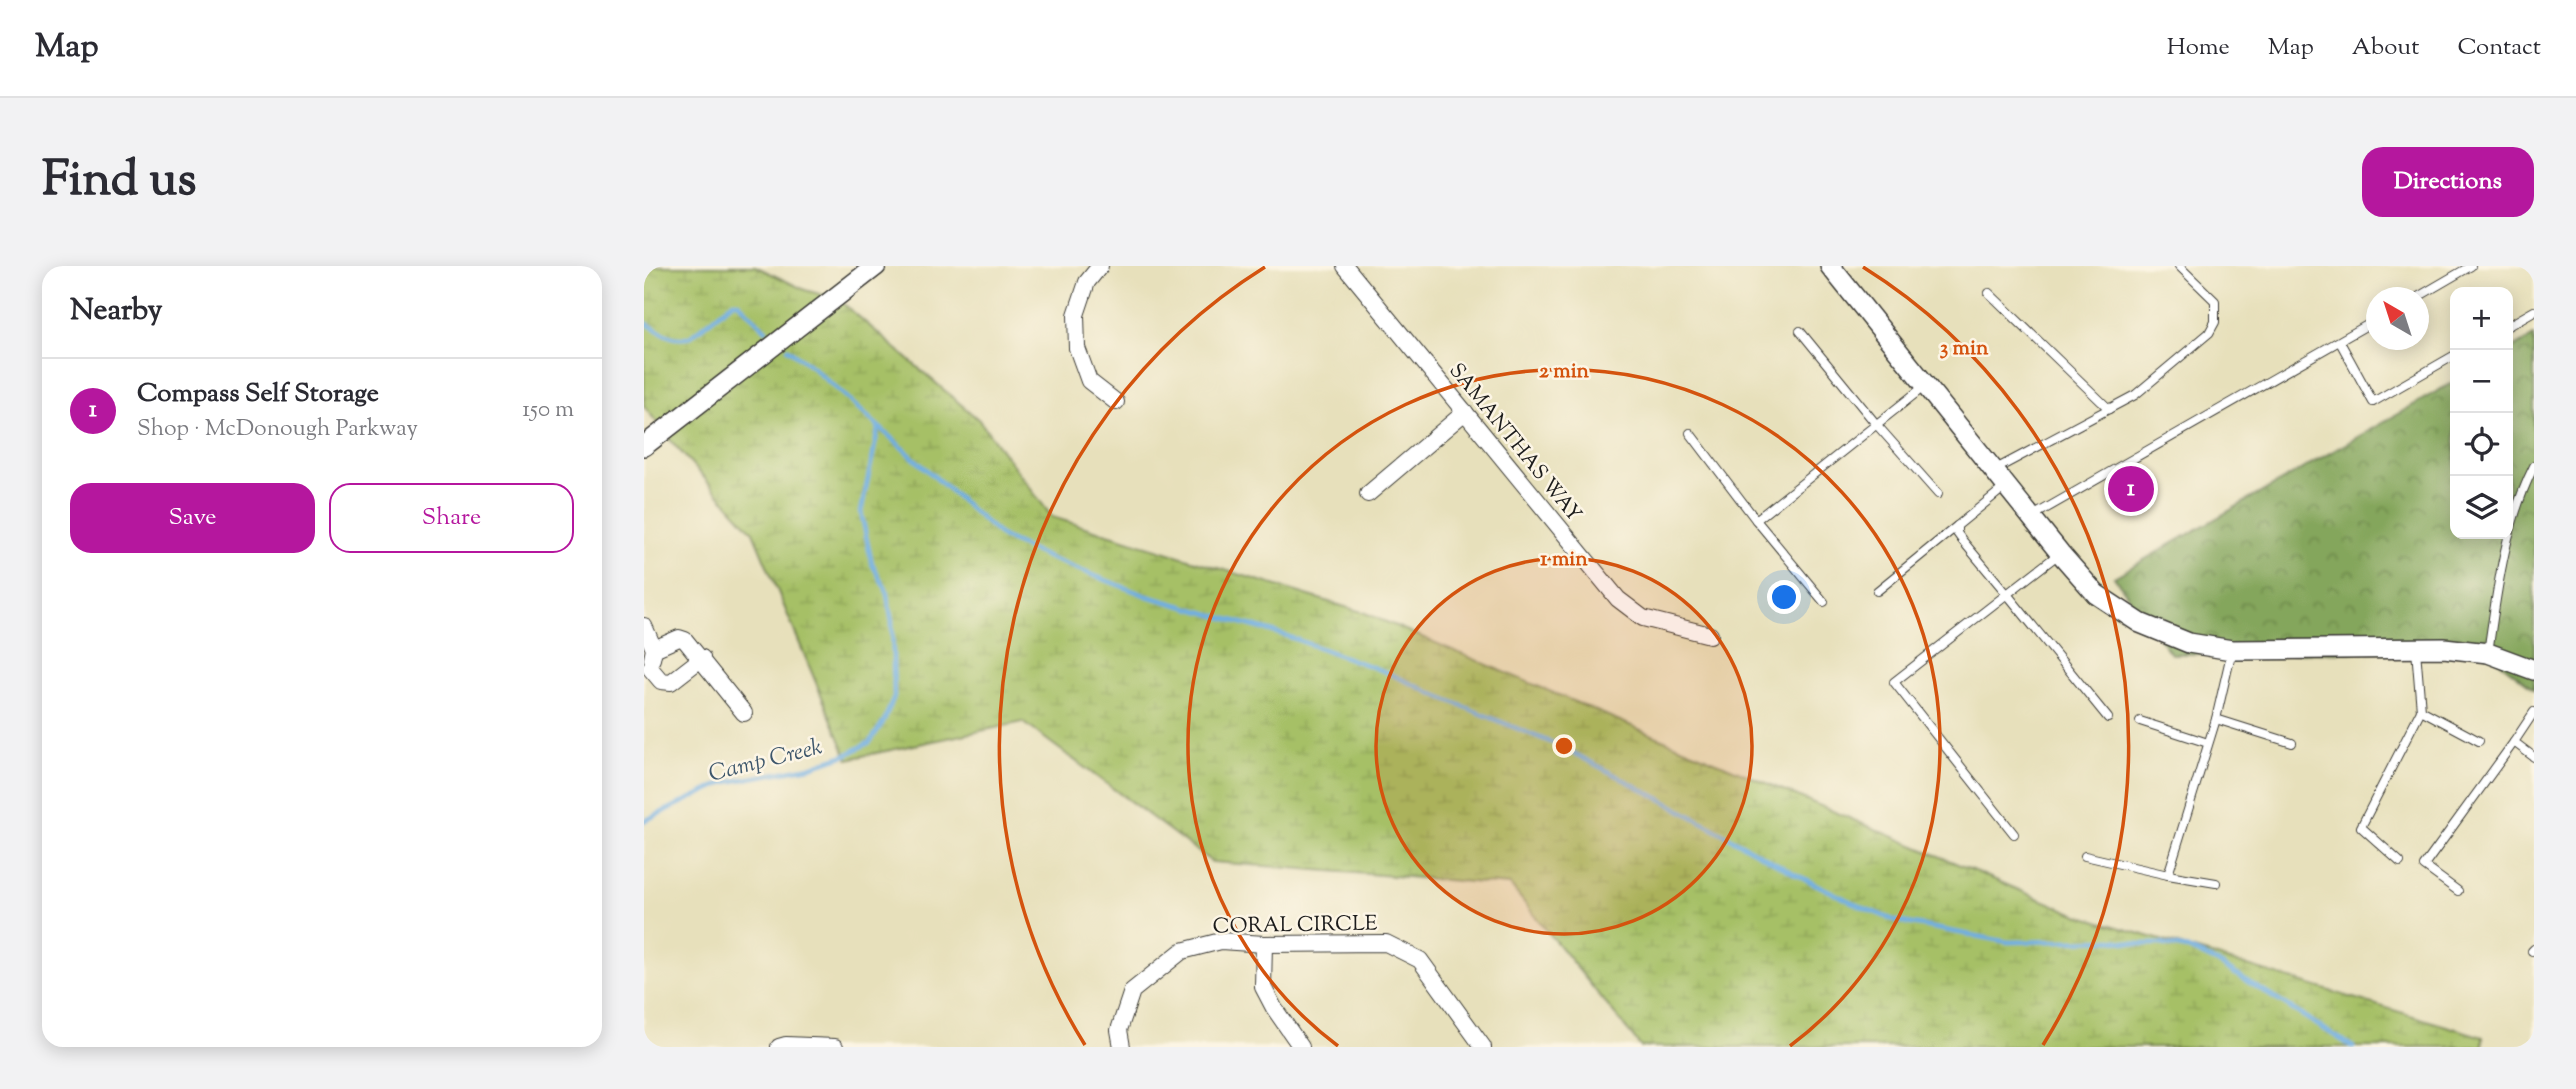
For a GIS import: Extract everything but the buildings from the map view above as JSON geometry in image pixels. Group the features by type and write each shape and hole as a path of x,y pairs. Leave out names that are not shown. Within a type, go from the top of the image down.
{"street":[{"path":"644,446 876,266"},
{"path":"1100,266 1087,282 1076,315 1077,348 1089,381 1116,402"},
{"name":"SAMANTHAS WAY","path":"1345,266 1618,598 1643,618 1710,635"},
{"path":"1829,266 2095,594 2140,623 2189,643 2232,650 2416,647 2488,653 2534,670"},
{"path":"1368,494 1465,412"},
{"path":"644,626 654,649 647,672 660,681 671,682 702,658"},
{"path":"654,649 679,638 685,640 744,713"},
{"name":"CORAL CIRCLE","path":"1122,1047 1119,1030 1132,991 1182,951 1221,941 1264,944 1386,943 1420,960 1483,1047"},
{"path":"1264,944 1263,987 1301,1047"},
{"path":"779,1047 835,1047"}],"lane":[{"path":"1877,591 1957,526 2000,478 2109,409 2136,395 2209,333 2216,322 2215,301 2179,266"},
{"path":"2429,291 2472,266"},
{"path":"1989,293 2109,409"},
{"path":"2513,323 2534,311"},
{"path":"2031,517 2366,326"},
{"path":"1800,331 1938,494"},
{"path":"2340,342 2373,402 2450,358"},
{"path":"1756,520 1926,385"},
{"path":"1690,433 1756,520 1824,601"},
{"path":"2488,653 2497,586 2521,493 2534,467"},
{"path":"1957,526 1957,533 1962,540 2109,718"},
{"path":"2014,834 1894,682 2060,553"},
{"path":"2400,862 2361,827 2421,710 2416,647"},
{"path":"2168,875 2216,719 2232,650"},
{"path":"2421,710 2479,741"},
{"path":"2458,891 2424,866 2534,712"},
{"path":"2216,719 2292,743"},
{"path":"2140,721 2208,743"},
{"path":"2514,741 2534,757"},
{"path":"2085,856 2216,883"}],"green space":[{"path":"644,266 755,266 805,290 838,299 979,420 1052,517 1365,613 2078,915 2483,1037 2483,1047 1641,1047 1510,885 1212,862 1023,722 848,759 753,532 672,442 644,406"},
{"path":"2534,336 2534,689 2486,651 2171,654 2114,577 2450,384 2450,539 2513,539 2513,348"}],"waterway":[{"name":"Camp Creek","path":"644,322 671,337 690,337 733,302 738,302 766,330"},
{"path":"788,349 812,367 1002,537 1051,559 1147,596 1284,635 1386,672 1562,747 1797,875 1896,921 2008,942 2112,940 2188,949 2218,963 2353,1047"},
{"name":"Camp Creek","path":"644,821 723,783 810,767 848,754 870,742 884,721 894,697 892,622 886,589 872,564 861,512 878,430"}],"place":[{"name":"Compass Self Storage","path":"2131,489"}]}
